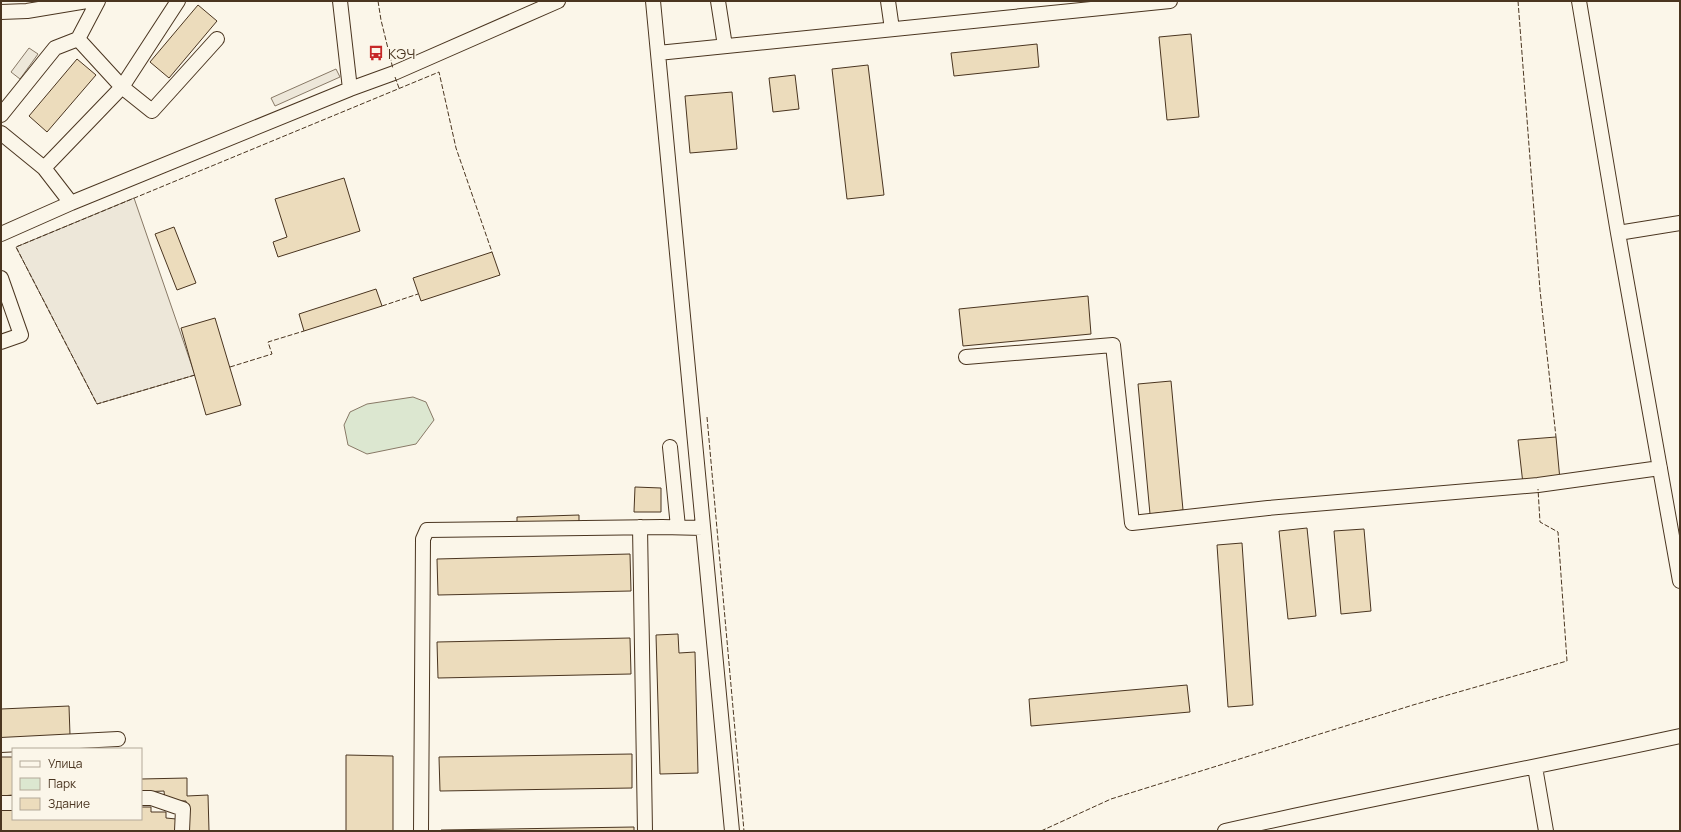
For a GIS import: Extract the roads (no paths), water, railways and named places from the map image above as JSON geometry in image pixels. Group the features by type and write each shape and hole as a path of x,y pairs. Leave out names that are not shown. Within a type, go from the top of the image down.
{"street":[{"path":"1,12 27,11 87,1"},
{"path":"1,115 55,48 78,39 98,1"},
{"path":"44,168 122,87 178,1"},
{"path":"340,1 350,88"},
{"path":"1,234 71,203 350,88 394,73 558,1"},
{"path":"653,1 732,831"},
{"path":"718,1 725,46"},
{"path":"888,1 892,29"},
{"path":"658,53 892,29 1074,6 1170,1"},
{"path":"1579,1 1618,233 1680,581"},
{"path":"78,39 122,87 152,112 217,39"},
{"path":"1,133 44,168 71,203"},
{"path":"1618,233 1680,223"},
{"path":"1,278 21,335 1,342"},
{"path":"966,357 1113,345 1132,523 1268,508 1538,485 1660,468"},
{"path":"670,447 678,527"},
{"path":"421,831 424,539 427,530 640,527 703,528"},
{"path":"640,527 645,831"},
{"path":"1225,831 1328,808 1535,767 1680,736"},
{"path":"1,746 118,739"},
{"path":"1535,767 1546,831"},
{"path":"142,798 151,798 182,809 182,831"},
{"path":"1,803 12,803"}],"place":[{"name":"КЭЧ","path":"376,53"}]}
